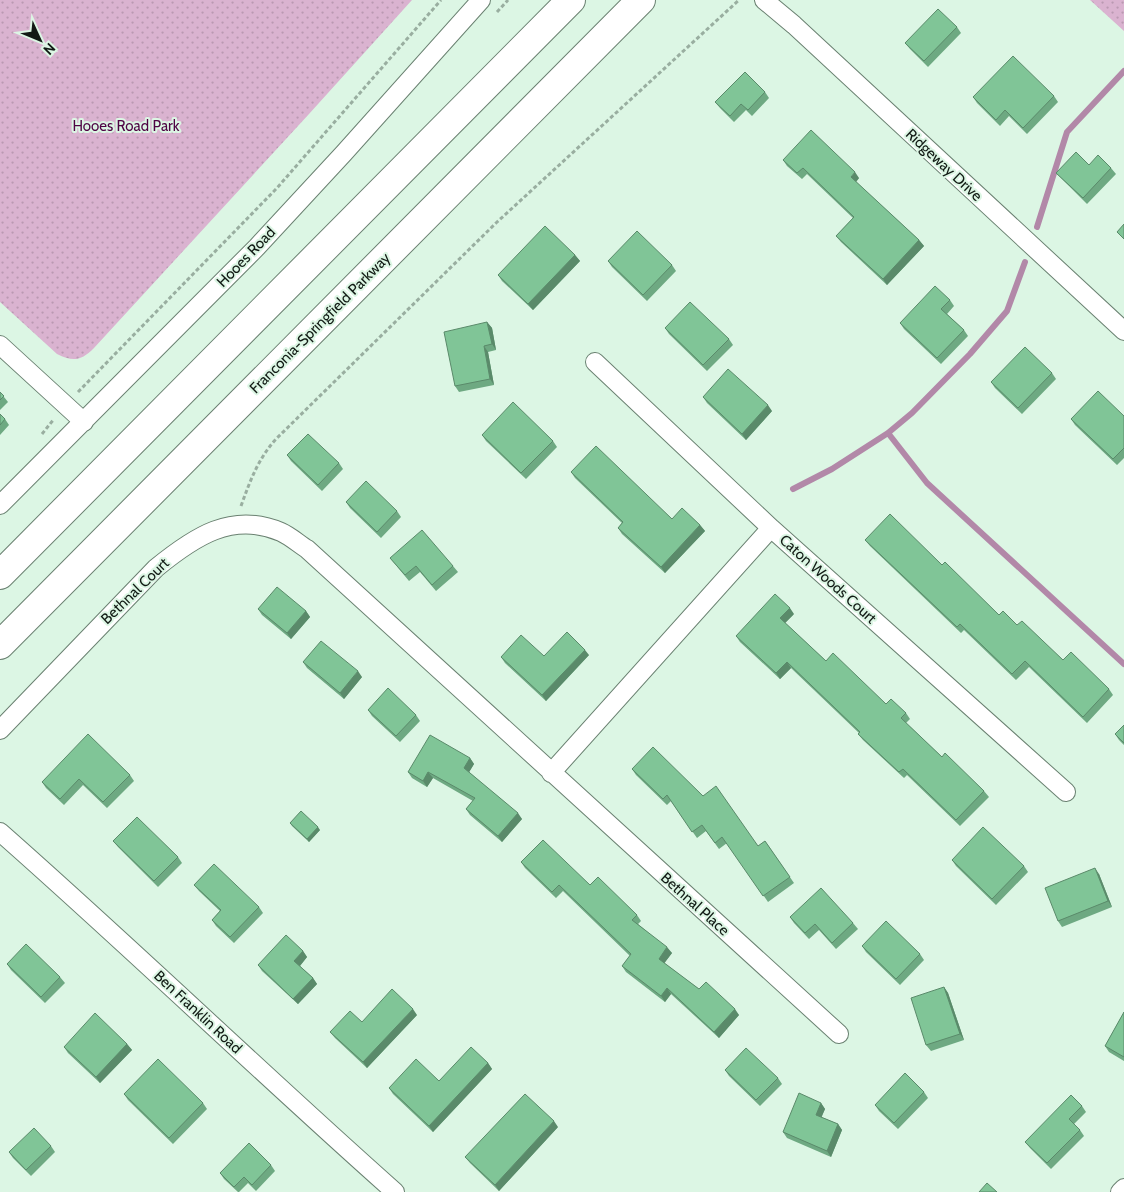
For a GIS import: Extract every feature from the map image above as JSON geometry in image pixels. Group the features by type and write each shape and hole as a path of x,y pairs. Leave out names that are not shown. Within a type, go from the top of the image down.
{"main road":[{"path":"0,575 571,0"},
{"name":"Franconia-Springfield Parkway","path":"0,646 641,0"}],"street":[{"name":"Hooes Road","path":"0,505 257,247 481,0"},
{"name":"Ridgeway Drive","path":"764,0 794,25 1124,331"},
{"path":"0,346 84,422"},
{"name":"Caton Woods Court","path":"595,362 771,528 1066,792"},
{"name":"Bethnal Court","path":"0,730 156,568 176,552 199,538 234,525 261,525 283,533 307,549 391,626"},
{"path":"551,773 771,528"},
{"name":"Bethnal Place","path":"391,626 839,1034"},
{"name":"Ben Franklin Road","path":"0,832 62,886 395,1192"},
{"path":"1120,1192 1124,1188"}],"path":[{"path":"37,439 66,405 277,188 441,0"},
{"path":"234,525 254,472 265,452 496,223 738,0"}],"green space":[{"name":"Hooes Road Park","path":"0,0 412,0 94,348 81,358 72,359 57,354 0,302"},
{"path":"1090,0 1124,0 1124,31"}],"building":[{"path":"938,9 957,27 924,61 905,43"},
{"path":"1013,56 1054,96 1023,128 1005,110 996,120 973,97"},
{"path":"745,72 765,92 748,110 741,104 730,116 715,102"},
{"path":"811,130 855,172 851,177 919,240 883,279 836,236 854,217 803,168 797,173 783,160"},
{"path":"1076,152 1089,165 1098,155 1111,168 1083,198 1056,173"},
{"path":"1124,224 1124,239 1117,232"},
{"path":"545,226 575,255 528,304 498,275"},
{"path":"637,231 672,265 643,295 608,261"},
{"path":"935,286 950,300 941,309 964,330 937,358 900,323"},
{"path":"690,302 729,339 703,365 665,328"},
{"path":"487,322 492,344 484,346 490,379 455,386 444,332"},
{"path":"1025,347 1052,373 1018,408 991,382"},
{"path":"728,369 768,405 742,434 703,397"},
{"path":"1098,391 1124,416 1124,448 1113,459 1071,419"},
{"path":"0,392 4,396 0,400"},
{"path":"513,402 553,441 521,473 482,435"},
{"path":"0,414 5,419 0,425"},
{"path":"308,434 339,463 318,485 287,455"},
{"path":"596,446 672,519 682,508 700,525 661,567 618,528 623,522 571,472"},
{"path":"366,481 397,511 377,532 346,502"},
{"path":"890,514 942,565 945,562 999,615 1003,611 1017,625 1022,621 1063,660 1071,652 1109,689 1083,717 1025,661 1012,674 960,624 957,627 865,540"},
{"path":"422,530 453,566 432,585 416,566 405,575 390,558"},
{"path":"277,587 306,611 287,633 258,609"},
{"path":"775,594 790,608 780,618 826,661 833,653 886,704 891,699 906,713 901,718 942,757 945,753 984,791 956,820 903,769 899,772 858,734 860,732 787,662 776,673 736,636"},
{"path":"567,632 585,650 542,695 501,657 521,635 544,656"},
{"path":"321,641 358,671 340,693 303,662"},
{"path":"388,688 416,715 396,736 368,710"},
{"path":"1124,725 1124,743 1115,734"},
{"path":"88,734 130,775 103,802 79,779 60,799 42,782"},
{"path":"430,735 470,758 464,768 518,813 498,836 466,809 475,798 428,772 423,781 408,772"},
{"path":"653,747 703,796 716,786 758,846 765,841 790,877 763,896 722,837 715,843 702,825 692,832 667,795 663,799 632,769"},
{"path":"301,811 318,827 307,839 290,823"},
{"path":"137,817 178,857 154,881 113,841"},
{"path":"983,827 1024,866 992,899 952,860"},
{"path":"543,840 590,885 598,877 637,915 632,920 667,947 659,959 699,989 706,982 735,1009 714,1032 667,988 661,996 622,966 631,954 559,885 552,892 521,862"},
{"path":"214,864 259,907 230,937 212,920 221,910 194,885"},
{"path":"1095,868 1108,901 1058,921 1045,888"},
{"path":"821,888 853,923 832,943 815,924 805,933 790,917"},
{"path":"886,921 920,954 896,979 862,946"},
{"path":"286,935 303,951 294,961 313,978 293,999 258,965"},
{"path":"26,944 60,977 41,997 7,964"},
{"path":"944,987 960,1034 926,1045 911,998"},
{"path":"392,989 413,1009 363,1062 330,1032 350,1011 362,1022"},
{"path":"1124,1012 1124,1057 1105,1046"},
{"path":"95,1013 127,1044 96,1077 64,1047"},
{"path":"471,1047 488,1063 429,1126 389,1088 416,1059 439,1081"},
{"path":"746,1048 778,1078 756,1100 725,1070"},
{"path":"158,1059 203,1103 169,1138 124,1094"},
{"path":"905,1073 924,1092 894,1123 875,1105"},
{"path":"799,1093 821,1103 816,1115 838,1124 827,1151 783,1132"},
{"path":"525,1094 554,1121 495,1185 465,1157"},
{"path":"1071,1095 1082,1106 1069,1119 1080,1130 1047,1163 1025,1142"},
{"path":"34,1128 51,1146 26,1170 9,1152"},
{"path":"249,1143 271,1165 252,1185 244,1177 234,1187 220,1173"},
{"path":"987,1183 997,1192 979,1192"}],"waterway":[{"path":"1037,227 1067,132 1124,71"},
{"path":"793,489 832,469 888,433 912,413 970,354 1007,311 1025,262"},
{"path":"888,433 927,483 1124,664"}]}
